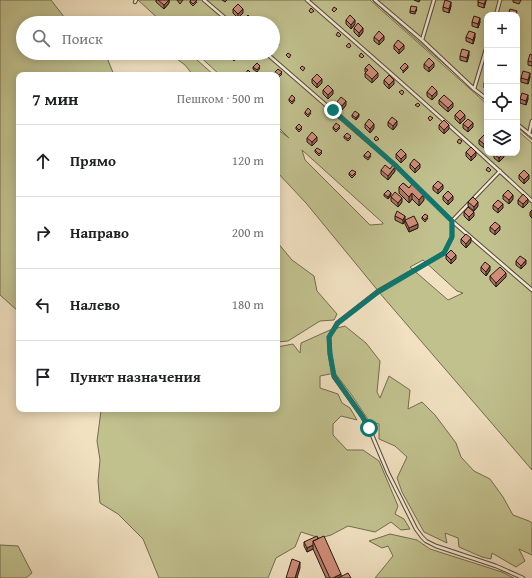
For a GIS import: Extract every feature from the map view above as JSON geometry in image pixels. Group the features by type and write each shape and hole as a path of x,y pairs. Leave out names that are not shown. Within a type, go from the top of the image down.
{"lane":[{"path":"204,0 223,16"},
{"path":"306,0 380,63 532,201"},
{"path":"375,0 484,96"},
{"path":"422,40 434,0"},
{"path":"497,12 500,0"},
{"path":"474,88 486,48"},
{"path":"274,60 395,165 452,221 532,290"},
{"path":"529,134 532,121"},
{"path":"520,126 532,136"},
{"path":"500,171 452,221 452,237 444,253 378,292 338,323 329,337 334,376 369,428 388,473 416,529 422,537 426,541 436,546 496,566 523,578"}],"green space":[{"path":"0,0 51,0 63,16 16,16 16,60 108,60 113,72 16,72 16,309 0,295"},
{"path":"138,0 370,0 484,101 484,156 520,156 520,133 532,143 532,470 384,298 306,203 280,175 280,131 289,138 280,129 280,72 217,72 204,60 280,60 280,16 155,16","holes":["302,150 383,224 370,225 305,160","423,260 457,291 463,293 448,300 410,267"]},
{"path":"372,0 532,0 532,140 520,130 520,12 484,12 484,98"},
{"path":"178,60 197,60 211,72 191,72"},
{"path":"280,246 292,260 314,276 317,291 337,314 334,320 320,321 288,341 280,342"},
{"path":"345,326 366,343 380,361 377,392 380,398 389,376 410,390 408,409 422,402 435,415 456,443 461,457 474,471 490,479 503,497 513,515 532,523 532,555 519,549 525,561 516,567 492,553 491,559 482,557 459,547 458,538 445,533 447,543 424,532 402,492 397,478 407,457 395,446 379,439 379,424 369,421 335,373 320,376 320,388 338,394 342,403 350,408 357,420 341,416 333,424 333,435 347,450 363,450 379,461 398,506 395,514 404,519 410,529 401,530 391,522 375,532 348,526 331,535 320,538 301,532 295,547 276,558 268,578 159,578 143,539 118,514 100,503 98,481 100,460 97,441 101,412 280,412 280,346 293,344 300,353 301,343 330,330"},
{"path":"390,534 417,540 430,549 502,572 514,578 375,578 393,556 388,546 382,548 369,541"},
{"path":"0,545 18,546 32,573 26,578 0,578"}],"building":[{"path":"158,0 169,0 164,5"},
{"path":"197,0 193,4 190,1"},
{"path":"445,0 451,2 449,9 443,7"},
{"path":"478,0 486,0 484,4 478,2"},
{"path":"238,4 243,9 238,14 233,9"},
{"path":"411,6 417,7 415,12 410,11"},
{"path":"334,7 337,9 334,12 332,10"},
{"path":"311,8 314,11 311,13 309,11"},
{"path":"510,9 517,11 517,12 509,12"},
{"path":"350,15 355,20 351,25 346,20"},
{"path":"474,16 480,18 478,24 472,22"},
{"path":"358,23 363,28 359,33 354,28"},
{"path":"379,31 384,36 379,41 374,37"},
{"path":"469,31 475,33 473,40 466,37"},
{"path":"338,32 341,35 339,37 336,35"},
{"path":"398,40 404,45 399,50 394,45"},
{"path":"349,43 351,46 349,48 346,46"},
{"path":"462,49 469,51 467,58 460,56"},
{"path":"288,53 291,55 289,58 286,55"},
{"path":"361,53 364,56 362,58 359,56"},
{"path":"530,54 532,55 532,62 528,61"},
{"path":"429,58 434,63 429,68 424,64"},
{"path":"257,63 260,66 257,70 253,67"},
{"path":"405,63 408,66 403,71 400,68"},
{"path":"369,64 378,73 372,79 365,73 368,70 365,68"},
{"path":"302,66 305,68 303,71 300,68"},
{"path":"278,69 282,72 280,74 280,72 275,72"},
{"path":"523,71 530,73 528,80 521,78"},
{"path":"317,74 322,79 317,84 312,79"},
{"path":"389,75 394,80 389,85 384,80"},
{"path":"328,85 333,90 328,95 323,90"},
{"path":"432,86 437,91 432,96 427,92"},
{"path":"402,90 404,92 402,95 399,92"},
{"path":"522,93 528,95 526,101 520,99"},
{"path":"292,95 295,98 292,102 289,99"},
{"path":"444,95 453,103 448,108 439,100"},
{"path":"341,97 346,101 342,106 337,102"},
{"path":"308,108 311,111 308,115 305,112"},
{"path":"460,110 465,115 460,120 455,115"},
{"path":"355,111 359,114 356,118 352,115"},
{"path":"430,116 433,118 430,121 428,118"},
{"path":"392,117 397,121 393,126 388,122"},
{"path":"369,119 374,124 370,129 365,124"},
{"path":"468,119 473,123 468,128 463,124"},
{"path":"444,120 449,125 444,130 439,125"},
{"path":"336,123 340,126 336,130 333,127"},
{"path":"299,124 302,127 299,130 296,127"},
{"path":"312,132 317,137 312,142 307,138"},
{"path":"347,133 351,136 348,139 344,136"},
{"path":"484,135 484,144 479,140"},
{"path":"376,136 379,139 376,141 374,139"},
{"path":"459,139 462,141 460,144 457,142"},
{"path":"471,147 476,152 471,157 466,152"},
{"path":"317,148 322,151 319,154 315,150"},
{"path":"401,149 406,154 401,159 396,154"},
{"path":"368,151 371,154 368,158 364,155"},
{"path":"414,159 420,164 415,169 410,164"},
{"path":"385,165 390,169 393,165 395,167 388,176 381,170"},
{"path":"488,167 491,170 489,172 486,170"},
{"path":"352,170 356,172 352,176 349,173"},
{"path":"524,170 529,175 524,180 519,175"},
{"path":"438,181 443,185 438,190 433,186"},
{"path":"403,183 409,188 412,184 424,194 419,200 412,193 409,197 399,187"},
{"path":"388,190 391,193 388,197 384,194"},
{"path":"508,190 513,195 509,200 503,195"},
{"path":"448,191 453,196 448,201 443,196"},
{"path":"395,192 402,198 398,203 391,197"},
{"path":"523,194 528,199 523,204 518,200"},
{"path":"473,197 478,202 474,207 468,202"},
{"path":"498,200 503,204 498,209 493,205"},
{"path":"468,207 474,212 469,217 464,212"},
{"path":"397,211 405,216 403,220 395,216"},
{"path":"425,214 428,216 425,220 422,217"},
{"path":"414,216 418,224 409,228 405,220"},
{"path":"495,222 500,226 495,231 490,227"},
{"path":"466,234 471,238 466,244 461,239"},
{"path":"451,250 456,255 451,260 446,255"},
{"path":"520,256 526,260 521,266 516,261"},
{"path":"485,262 490,266 486,272 481,267"},
{"path":"500,267 506,273 496,283 490,276"},
{"path":"317,536 318,539 313,541 313,545 307,548 304,542"},
{"path":"324,536 341,574 333,578 330,578 313,541"},
{"path":"292,559 300,562 295,578 286,578"},
{"path":"348,573 351,578 338,578"}],"route":[{"path":"333,110 395,165 452,221 452,237 444,253 378,292 338,323 329,337 334,376 369,428"}]}
